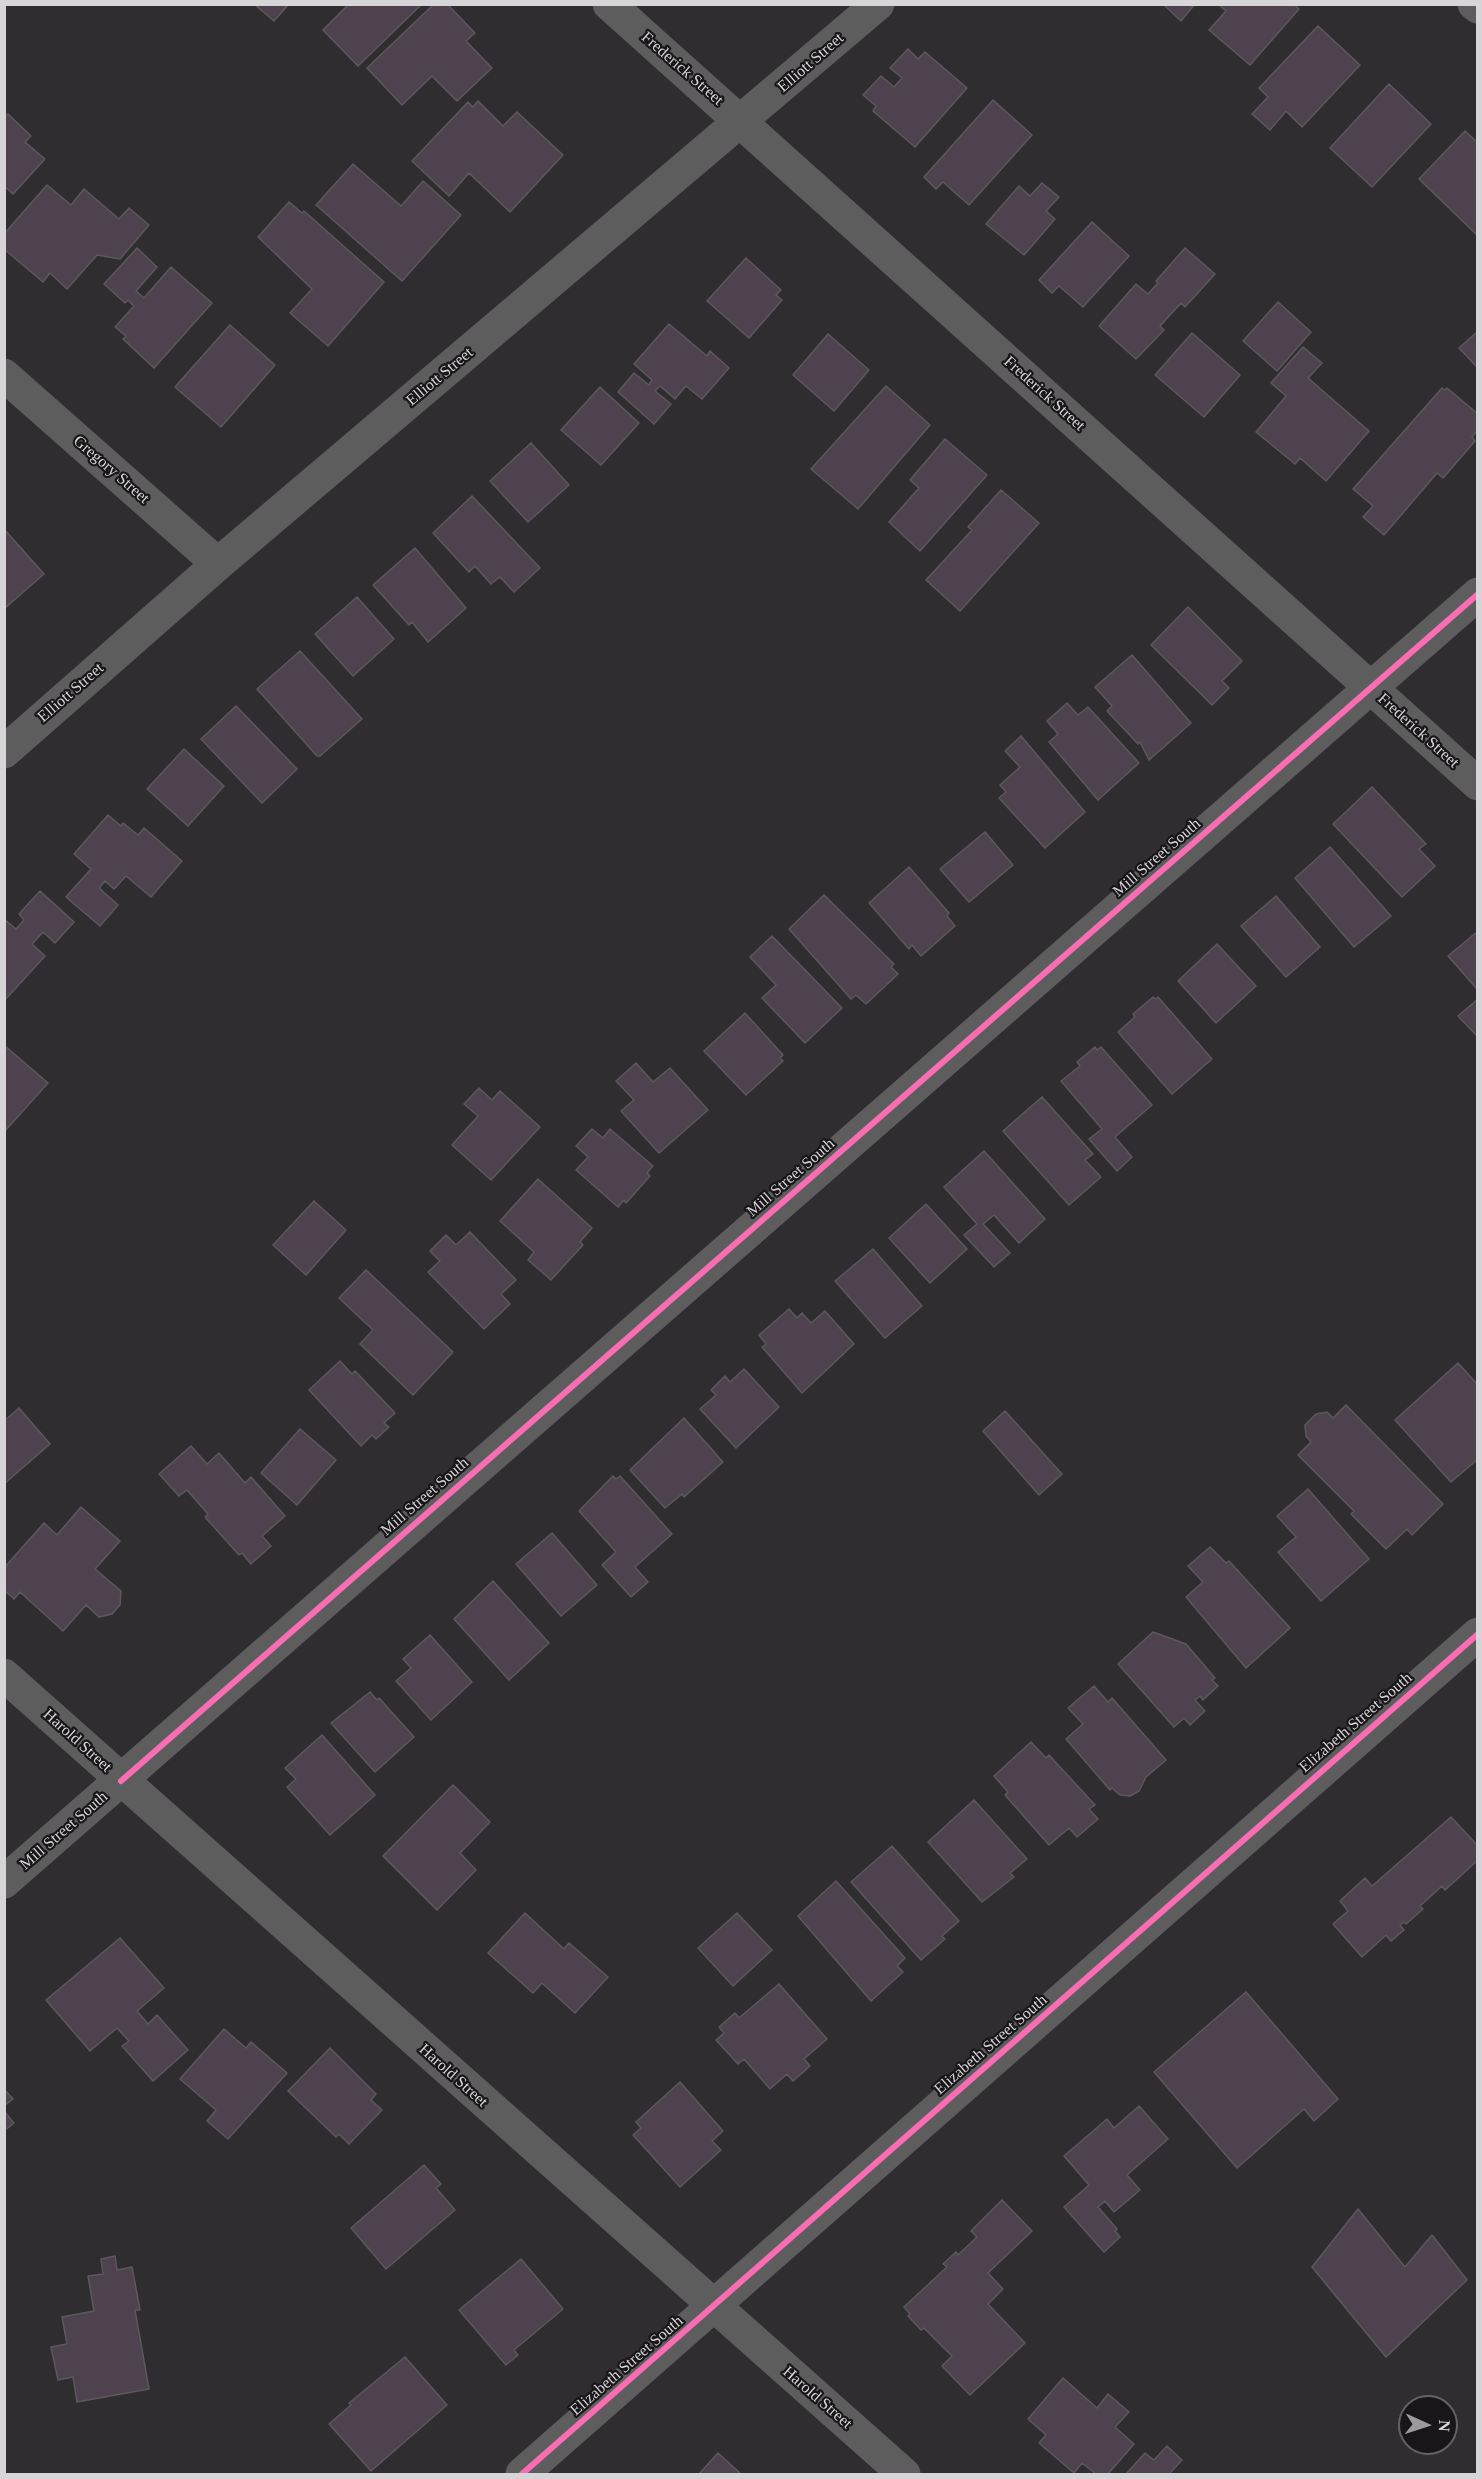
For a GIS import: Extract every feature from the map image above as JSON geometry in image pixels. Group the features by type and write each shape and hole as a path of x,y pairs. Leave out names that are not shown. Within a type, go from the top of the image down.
{"street":[{"name":"Frederick Street","path":"609,4 1478,784"},
{"name":"Elliott Street","path":"4,752 218,564 742,122 878,4"},
{"name":"Gregory Street","path":"4,375 218,564"},
{"name":"Mill Street South","path":"4,1882 1478,594"},
{"name":"Elizabeth Street South","path":"522,2475 1478,1634"},
{"name":"Harold Street","path":"4,1676 904,2475"}],"building":[{"path":"254,4 289,4 274,21"},
{"path":"349,4 422,4 358,66 323,30"},
{"path":"434,4 447,4 475,33 466,41 492,68 457,101 432,76 402,105 367,68"},
{"path":"1163,4 1195,4 1181,21"},
{"path":"1218,4 1294,4 1299,9 1250,65 1209,30 1226,11"},
{"path":"1318,26 1360,65 1302,127 1286,111 1270,130 1252,114 1268,97 1259,88"},
{"path":"908,49 918,59 925,52 967,88 915,147 873,111 876,106 863,95 881,76 894,87 902,78 890,68"},
{"path":"1389,84 1431,124 1372,187 1330,148"},
{"path":"993,100 1032,135 969,205 943,182 936,189 924,177"},
{"path":"478,101 503,126 517,112 563,155 510,212 469,173 449,196 412,161 468,102 473,107"},
{"path":"8,114 31,136 25,142 45,159 13,194 4,186 4,117"},
{"path":"1465,131 1478,143 1478,236 1419,179"},
{"path":"353,164 401,206 423,181 461,215 402,281 316,205"},
{"path":"1042,183 1059,197 1046,211 1055,219 1024,255 986,224 1019,186 1030,196"},
{"path":"47,185 71,205 84,189 119,219 129,208 149,225 120,259 97,255 67,289 50,273 43,282 4,249 4,234"},
{"path":"289,202 302,213 304,211 384,282 328,346 290,313 312,289 258,237"},
{"path":"1092,222 1129,256 1083,307 1059,286 1052,293 1039,280"},
{"path":"137,248 157,267 136,291 144,298 171,267 212,303 154,368 123,339 126,336 115,327 134,306 128,300 125,303 104,284"},
{"path":"1185,248 1215,274 1185,307 1181,303 1160,326 1164,330 1136,359 1099,326 1136,284 1148,294 1158,283 1156,281"},
{"path":"746,258 781,290 776,295 782,300 749,338 707,301"},
{"path":"1278,302 1311,332 1277,371 1243,341"},
{"path":"669,324 707,356 710,351 729,368 702,399 686,386 675,399 660,386 655,391 671,404 654,424 618,392 634,373 649,385 652,380 634,364"},
{"path":"230,325 275,365 221,427 175,387"},
{"path":"1478,331 1478,368 1459,348"},
{"path":"1192,333 1240,375 1204,417 1155,375"},
{"path":"828,334 869,370 834,411 793,375"},
{"path":"1303,347 1322,363 1308,378 1369,431 1326,481 1300,458 1295,464 1256,432 1286,396 1271,383"},
{"path":"886,386 930,425 858,509 811,469"},
{"path":"600,387 639,423 601,465 561,430"},
{"path":"1442,388 1445,390 1447,388 1478,414 1478,430 1472,437 1475,441 1443,478 1437,473 1384,535 1363,517 1373,506 1353,489"},
{"path":"945,439 987,475 920,551 889,522 919,488 910,480"},
{"path":"531,443 569,485 528,522 490,481"},
{"path":"1001,490 1039,523 960,611 926,580 972,530 968,527"},
{"path":"472,496 540,568 514,592 500,577 491,584 475,566 469,572 433,533"},
{"path":"4,529 44,574 4,609"},
{"path":"415,548 466,608 428,642 412,622 409,625 373,585"},
{"path":"357,597 394,639 353,676 315,634"},
{"path":"1188,607 1242,661 1222,681 1229,688 1212,705 1151,645"},
{"path":"300,651 362,719 320,756 317,756 257,689"},
{"path":"1132,655 1191,723 1149,760 1140,742 1138,744 1107,711 1112,706 1095,687"},
{"path":"1067,703 1078,715 1088,707 1139,763 1098,800 1049,742 1058,734 1047,721"},
{"path":"236,706 297,769 262,803 201,739"},
{"path":"1021,736 1085,812 1045,848 999,798 1006,792 1000,785 1020,767 1005,751"},
{"path":"184,749 224,786 188,826 147,789"},
{"path":"1372,787 1426,844 1419,849 1435,866 1402,897 1333,824"},
{"path":"108,815 121,826 123,823 138,835 144,828 182,861 151,897 126,876 114,889 105,881 99,888 118,905 100,926 66,897 91,869 74,854"},
{"path":"985,832 1013,865 969,902 940,869"},
{"path":"1330,847 1391,916 1354,947 1295,878"},
{"path":"909,867 949,913 947,916 955,926 921,956 912,945 909,949 869,903"},
{"path":"40,891 74,922 55,943 43,932 32,944 45,956 4,1001 4,919 16,929 24,920 19,914"},
{"path":"824,895 894,964 891,967 898,974 866,1004 856,995 851,999 789,929"},
{"path":"1276,896 1320,947 1286,977 1241,926"},
{"path":"1478,931 1478,988 1477,989 1448,956"},
{"path":"772,936 842,1008 805,1043 762,998 776,985 750,957"},
{"path":"1217,944 1256,986 1216,1023 1178,981"},
{"path":"1153,997 1155,999 1158,997 1212,1059 1172,1094 1118,1032 1135,1017 1133,1014"},
{"path":"1478,999 1478,1037 1458,1016"},
{"path":"745,1013 783,1055 780,1058 783,1061 746,1095 704,1051"},
{"path":"4,1045 48,1083 4,1132"},
{"path":"1095,1047 1097,1050 1101,1047 1152,1105 1115,1137 1132,1157 1117,1171 1089,1139 1102,1129 1061,1081 1080,1066 1077,1062"},
{"path":"636,1063 653,1082 670,1068 708,1110 659,1153 621,1111 634,1100 616,1081"},
{"path":"479,1088 492,1100 500,1091 540,1127 491,1180 452,1145 478,1116 464,1104"},
{"path":"1042,1097 1093,1154 1085,1160 1101,1177 1069,1205 1003,1131"},
{"path":"592,1129 603,1138 610,1129 653,1166 647,1173 650,1176 626,1203 624,1200 618,1207 576,1170 588,1157 576,1146"},
{"path":"984,1151 1045,1219 1019,1243 994,1215 983,1224 1010,1253 994,1267 964,1235 977,1224 944,1187"},
{"path":"538,1179 592,1228 580,1242 583,1245 551,1280 528,1260 534,1252 500,1221"},
{"path":"314,1201 346,1230 306,1275 273,1245"},
{"path":"926,1204 967,1249 930,1283 889,1238"},
{"path":"470,1232 516,1280 501,1294 510,1304 484,1329 428,1272 440,1261 430,1251 446,1235 456,1245"},
{"path":"873,1249 922,1306 885,1338 835,1281"},
{"path":"366,1270 453,1352 413,1395 360,1344 373,1330 339,1298"},
{"path":"789,1309 797,1318 802,1313 811,1323 825,1311 854,1344 802,1393 762,1347 766,1344 759,1335"},
{"path":"340,1361 352,1374 355,1371 395,1413 384,1423 389,1427 376,1439 372,1435 361,1446 309,1390"},
{"path":"1458,1363 1478,1385 1478,1459 1451,1482 1395,1420"},
{"path":"744,1369 779,1407 736,1448 700,1409 716,1395 711,1390 725,1376 730,1382"},
{"path":"1346,1405 1443,1504 1412,1535 1407,1529 1386,1549 1351,1514 1354,1511 1298,1455 1311,1442 1306,1436 1305,1425 1316,1414 1327,1412 1333,1418"},
{"path":"19,1408 50,1444 4,1484 4,1421"},
{"path":"1005,1411 1062,1474 1039,1495 983,1431"},
{"path":"684,1418 723,1462 684,1497 682,1494 665,1508 630,1470"},
{"path":"300,1429 336,1460 297,1505 261,1473"},
{"path":"191,1446 207,1464 219,1453 245,1483 251,1477 285,1516 262,1536 271,1546 251,1564 242,1553 239,1555 205,1517 208,1514 187,1490 179,1496 159,1474"},
{"path":"613,1476 616,1479 620,1476 672,1534 635,1567 648,1582 631,1597 602,1565 616,1552 579,1511"},
{"path":"1308,1489 1369,1559 1321,1601 1278,1552 1296,1537 1277,1516"},
{"path":"81,1507 120,1541 95,1569 121,1591 120,1605 112,1614 99,1617 86,1605 63,1631 20,1592 14,1599 4,1590 4,1568 44,1523 57,1535"},
{"path":"552,1533 597,1585 561,1616 516,1564"},
{"path":"1210,1547 1226,1563 1229,1561 1290,1628 1246,1668 1186,1597 1203,1582 1188,1566"},
{"path":"493,1581 549,1643 509,1680 454,1619"},
{"path":"1153,1632 1186,1644 1215,1678 1212,1680 1218,1686 1203,1700 1200,1696 1195,1700 1205,1711 1190,1725 1184,1718 1174,1727 1118,1664"},
{"path":"430,1635 472,1682 431,1720 396,1681 411,1668 403,1659"},
{"path":"1094,1686 1108,1702 1112,1698 1166,1760 1146,1777 1139,1791 1130,1796 1120,1795 1112,1788 1110,1790 1066,1739 1083,1724 1068,1708"},
{"path":"370,1692 377,1700 379,1698 414,1737 375,1772 331,1723"},
{"path":"322,1735 375,1795 330,1835 287,1787 296,1779 285,1768"},
{"path":"1031,1742 1046,1758 1049,1755 1095,1805 1089,1809 1098,1819 1077,1837 1069,1828 1049,1845 1005,1795 1008,1792 994,1776"},
{"path":"453,1785 490,1822 460,1853 476,1870 437,1910 383,1856"},
{"path":"974,1800 1027,1859 1010,1873 1014,1877 982,1902 928,1842"},
{"path":"1451,1817 1478,1846 1478,1860 1445,1890 1442,1886 1420,1906 1423,1909 1406,1924 1404,1922 1400,1925 1404,1930 1391,1941 1386,1935 1362,1957 1333,1924 1348,1911 1340,1901 1365,1878 1372,1886"},
{"path":"892,1846 959,1921 942,1936 945,1939 921,1960 851,1882"},
{"path":"836,1881 905,1958 897,1966 903,1972 871,2001 798,1916"},
{"path":"525,1913 564,1949 569,1943 608,1977 575,2013 542,1983 533,1993 488,1953"},
{"path":"737,1913 772,1950 733,1986 698,1948"},
{"path":"120,1938 164,1988 137,2011 148,2024 157,2015 188,2050 153,2081 122,2046 129,2041 117,2028 90,2051 46,2000"},
{"path":"779,1984 827,2039 804,2059 810,2066 793,2081 787,2074 770,2089 744,2059 738,2064 716,2040 724,2033 719,2027 735,2013 739,2018"},
{"path":"1246,1992 1338,2099 1314,2121 1304,2109 1237,2168 1154,2072"},
{"path":"224,2029 246,2048 251,2042 287,2073 228,2139 207,2121 216,2110 180,2079"},
{"path":"330,2048 376,2094 371,2100 382,2110 349,2144 339,2134 336,2137 288,2091"},
{"path":"680,2082 723,2131 712,2141 721,2150 680,2187 633,2135 641,2128 636,2122"},
{"path":"4,2089 13,2099 4,2106"},
{"path":"1139,2106 1168,2139 1127,2175 1140,2190 1114,2212 1105,2201 1098,2207 1117,2229 1115,2231 1120,2237 1104,2252 1064,2207 1089,2185 1064,2156 1107,2119 1114,2128"},
{"path":"4,2111 14,2123 4,2131"},
{"path":"424,2165 441,2184 436,2188 455,2210 386,2269 351,2228"},
{"path":"1002,2200 1032,2231 988,2273 1003,2289 988,2304 1025,2343 970,2395 942,2366 952,2356 924,2328 921,2330 908,2316 910,2314 904,2307 947,2267 943,2264 956,2252 958,2255 977,2237 971,2231"},
{"path":"1358,2209 1405,2267 1432,2235 1467,2280 1386,2357 1312,2267"},
{"path":"115,2256 117,2270 132,2267 140,2310 135,2310 149,2389 77,2402 73,2377 58,2380 51,2347 67,2344 62,2317 94,2311 88,2276 103,2274 101,2259"},
{"path":"521,2259 563,2309 514,2350 518,2355 506,2365 459,2310"},
{"path":"405,2357 447,2405 371,2471 329,2424 351,2405 349,2403"},
{"path":"1063,2378 1097,2408 1108,2394 1129,2412 1115,2427 1134,2444 1108,2474 1096,2474 1082,2463 1074,2473 1039,2443 1046,2435 1028,2419"},
{"path":"1167,2446 1182,2460 1169,2474 1126,2474 1145,2453 1154,2460"},
{"path":"718,2453 741,2474 699,2474"}],"cycle path":[{"path":"121,1781 1478,594"},
{"path":"522,2474 1478,1634"}]}
